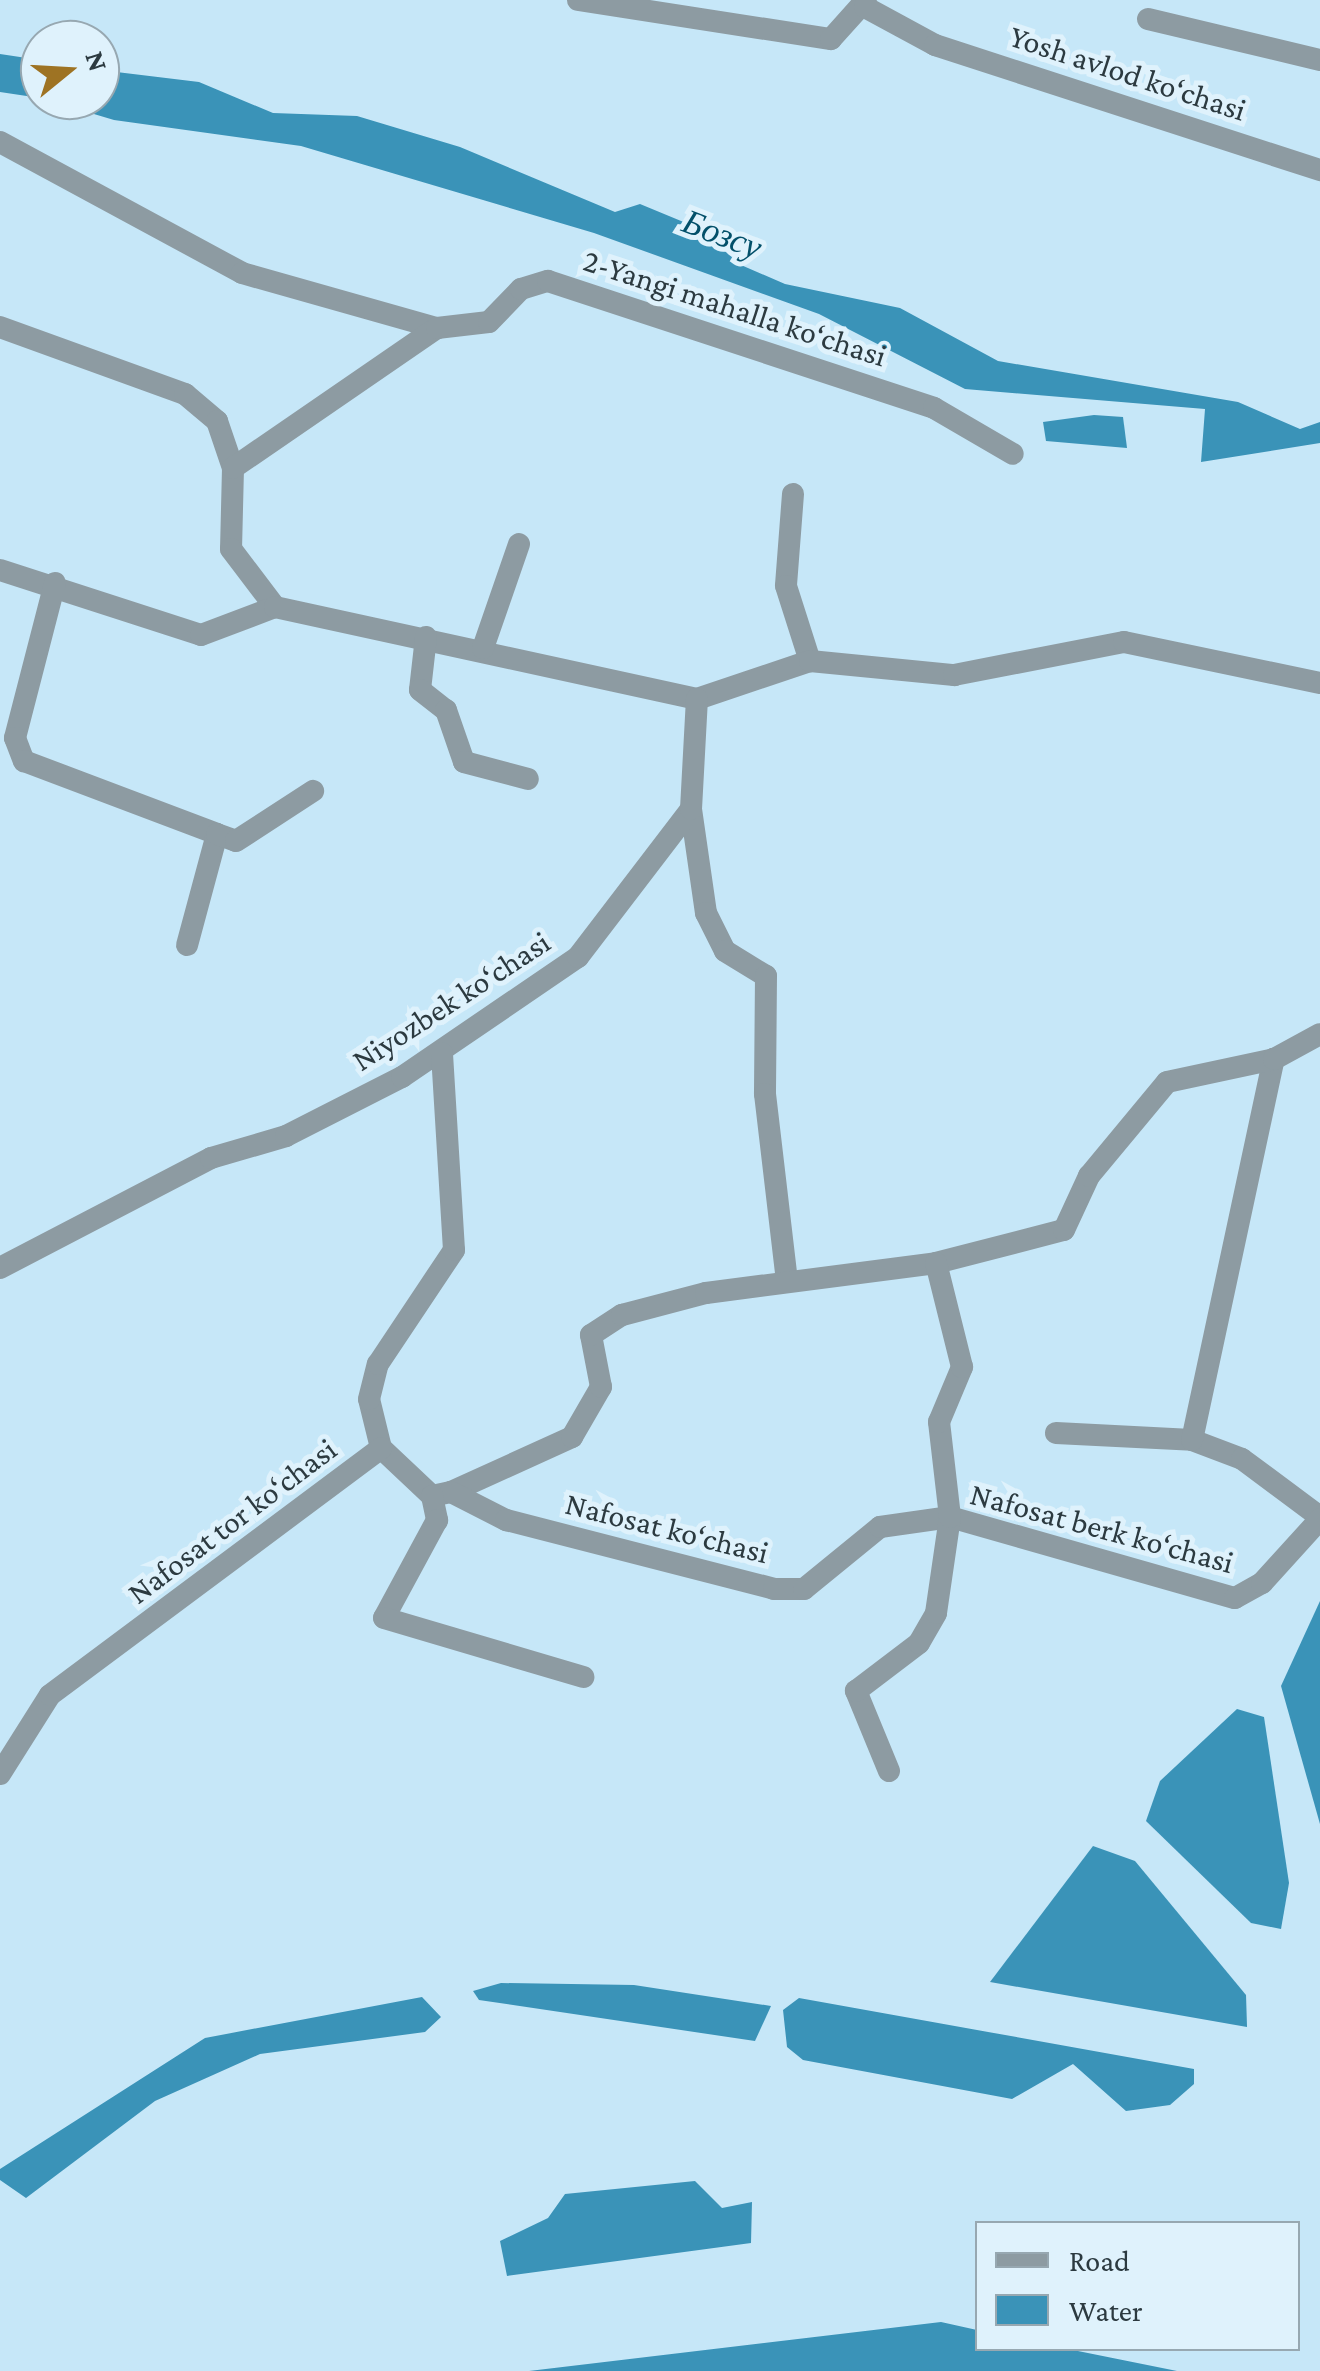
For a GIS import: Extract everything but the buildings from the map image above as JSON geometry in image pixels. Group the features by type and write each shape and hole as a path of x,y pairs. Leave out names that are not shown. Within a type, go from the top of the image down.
{"street":[{"name":"Yosh avlod ko‘chasi","path":"578,0 831,39 865,4 936,45 1320,170"},
{"path":"1148,18 1320,60"},
{"name":"2-Yangi mahalla ko‘chasi","path":"0,142 242,273 437,328 490,322 521,290 548,281 934,408 1013,454"},
{"path":"0,326 185,394 217,421 233,468 231,549 274,607"},
{"name":"2-Yangi mahalla ko‘chasi","path":"233,468 437,328"},
{"path":"793,494 786,586 810,660"},
{"path":"483,648 519,544"},
{"path":"0,570 55,583 102,610 201,635 274,607 483,648 697,699 810,660 954,675 1124,642 1320,683"},
{"path":"55,583 14,738 24,761 236,842 313,791"},
{"path":"426,637 420,690 446,710 464,762 528,779"},
{"path":"697,699 691,809 706,912 724,951 766,976 766,1094 787,1281"},
{"name":"Niyozbek ko‘chasi","path":"0,1268 442,1053 578,957 691,809"},
{"path":"187,946 217,834"},
{"name":"Nafosat ko‘chasi","path":"442,1494 572,1437 601,1386 590,1344 598,1326 706,1292 936,1262 1064,1230 1089,1176 1167,1082 1274,1059 1320,1034"},
{"name":"Nafosat tor ko‘chasi","path":"0,1774 50,1696 381,1448 369,1399 378,1364 454,1250 442,1053"},
{"path":"1192,1440 1274,1059"},
{"path":"936,1262 962,1367 939,1422 950,1517"},
{"name":"Nafosat berk ko‘chasi","path":"889,1772 856,1690 919,1642 936,1613 950,1517 1235,1598 1262,1584 1320,1518 1242,1459 1192,1440 1056,1433"},
{"name":"Nafosat ko‘chasi","path":"381,1448 442,1494 506,1520 774,1589 804,1589 880,1528 950,1517"},
{"path":"442,1494 437,1520 384,1618 584,1676"}],"water":[{"path":"0,54 20,57 20,95 0,92"},
{"name":"Бозсу","path":"120,72 199,82 273,113 357,116 460,147 615,212 640,204 698,228 741,265 785,284 900,308 998,361 1238,402 1300,429 1320,422 1320,443 1201,462 1205,409 965,389 819,314 594,233 301,146 114,120 120,120"},
{"path":"1094,415 1123,417 1127,448 1046,441 1043,422"},
{"path":"1320,1601 1320,1824 1281,1686"},
{"path":"1237,1709 1264,1717 1289,1883 1281,1929 1251,1923 1146,1821 1160,1781"},
{"path":"1093,1846 1135,1861 1246,1995 1247,2027 990,1982"},
{"path":"501,1983 634,1985 771,2006 755,2041 479,2000 473,1991"},
{"path":"422,1997 441,2017 425,2032 260,2054 155,2101 26,2198 0,2180 0,2169 205,2038"},
{"path":"799,1998 1194,2069 1194,2084 1170,2105 1126,2111 1073,2064 1012,2099 803,2060 787,2047 783,2010"},
{"path":"695,2181 722,2208 752,2202 751,2243 507,2276 500,2241 548,2218 565,2194"},
{"path":"941,2322 975,2330 975,2351 1078,2351 1177,2371 529,2371"}]}
